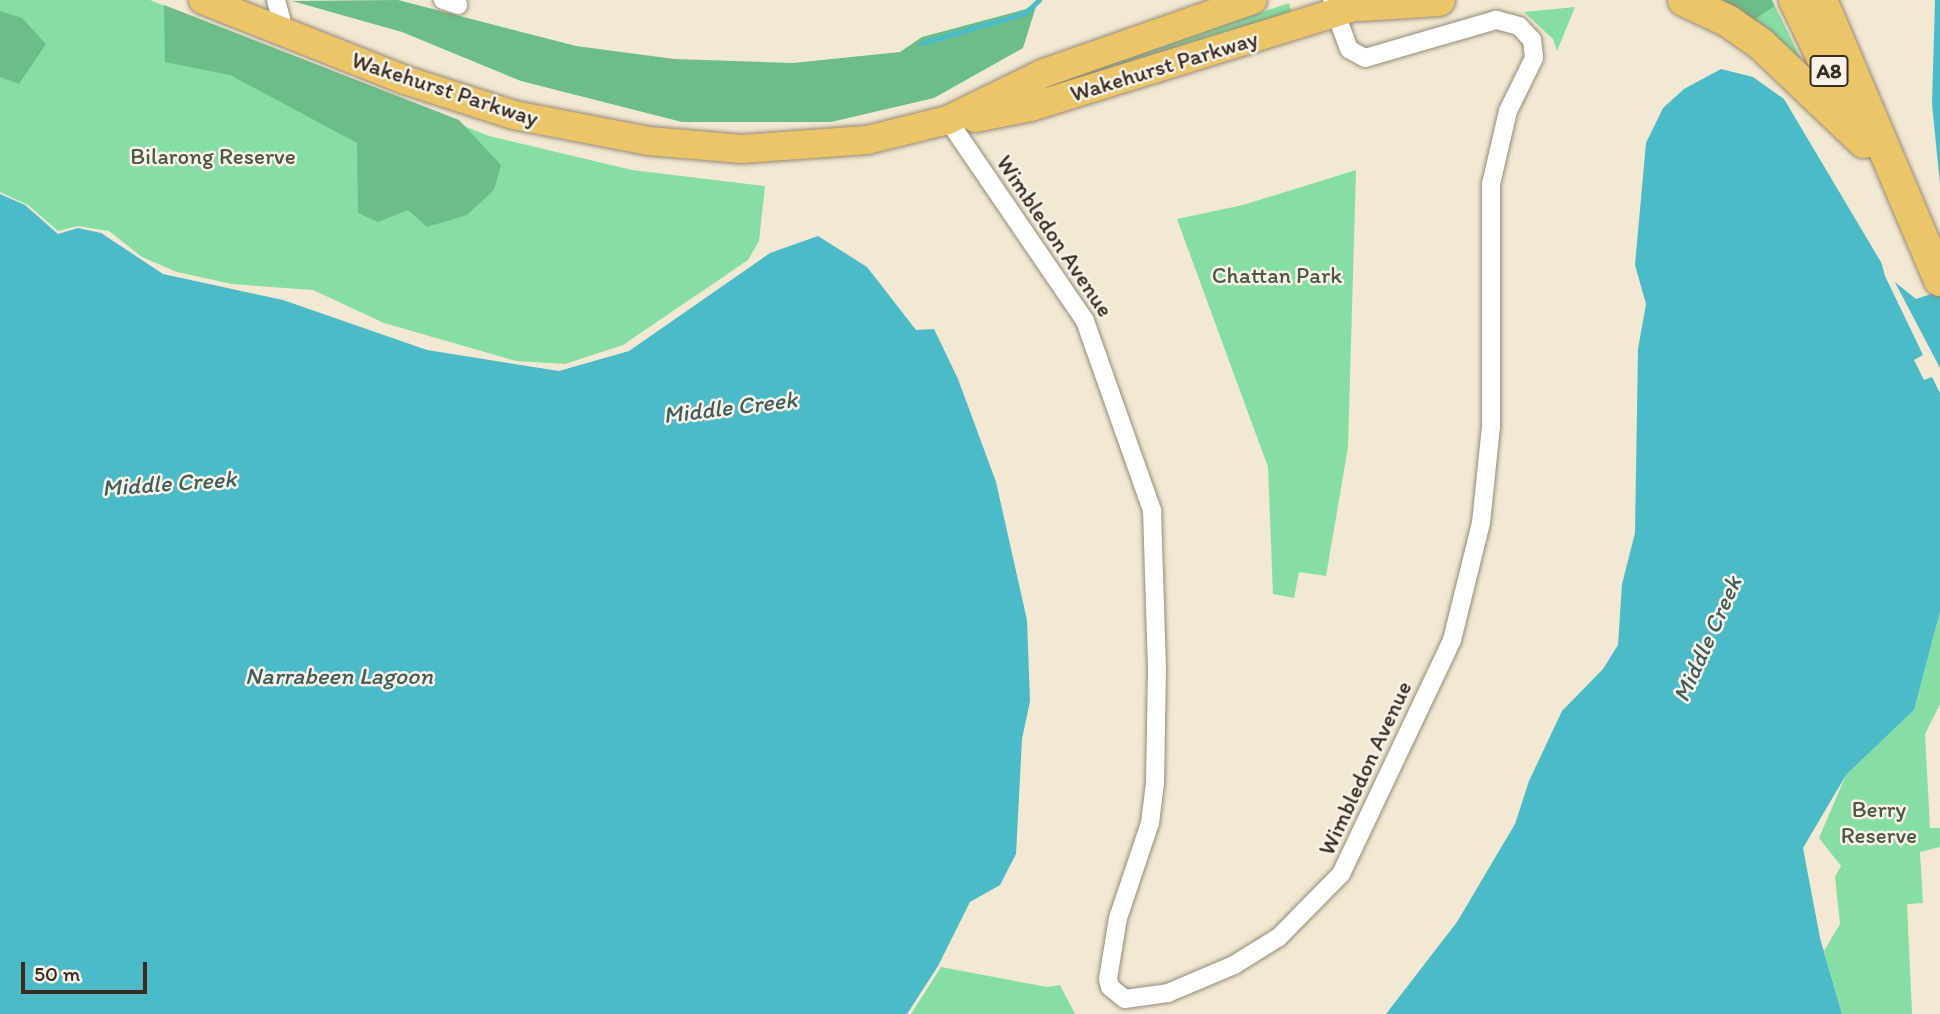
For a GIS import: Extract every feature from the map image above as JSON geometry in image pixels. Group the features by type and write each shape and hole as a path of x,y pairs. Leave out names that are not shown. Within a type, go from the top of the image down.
{"highway":[{"path":"1351,5 1438,0"},
{"path":"1684,0 1728,21 1761,44 1864,142"},
{"name":"A8","path":"1795,0 1864,142 1903,201"},
{"name":"A8","path":"1821,0 1844,47 1903,201 1940,280"},
{"name":"A8","path":"1836,0 1844,47"}],"main road":[{"name":"Wakehurst Parkway","path":"203,0 469,102 554,125 649,141 782,148 867,140 948,120 983,118 1062,98 1351,5"},
{"name":"Wakehurst Parkway","path":"948,120 1044,73 1253,0"},
{"path":"1044,73 1062,98"}],"street":[{"path":"276,0 281,19 278,29"},
{"name":"Wimbledon Avenue","path":"948,120 1086,321 1152,510 1157,669 1155,783 1150,823 1118,918 1108,979 1110,987 1125,999 1168,993 1234,965 1279,937 1341,874 1452,640 1481,523 1491,427 1491,184 1508,111 1534,58 1532,40 1519,26 1496,20 1365,58 1349,49 1351,5"}],"green space":[{"name":"Bilarong Reserve","path":"0,0 150,0 489,136 632,170 765,186 759,241 748,260 623,345 565,364 516,361 384,323 313,290 232,284 177,272 142,257 109,231 78,226 58,231 28,205 0,192"},
{"path":"398,0 576,46 674,59 793,63 900,52 922,37 1026,9 1038,0 1023,48 934,98 831,122 682,122 521,81 402,32 292,1"},
{"path":"1705,0 1772,0 1775,6 1748,24"},
{"path":"1289,3 1293,18 1065,85 1093,69"},
{"path":"164,5 459,120 501,165 494,190 467,215 427,227 408,210 378,222 358,213 357,143 230,75 165,62"},
{"path":"1775,6 1802,61 1748,24"},
{"path":"1575,7 1557,51 1553,39 1524,12"},
{"path":"0,11 22,18 46,44 19,84 0,77"},
{"name":"Chattan Park","path":"1356,170 1348,447 1326,576 1299,572 1294,598 1273,594 1268,467 1177,219 1243,205"},
{"name":"Berry Reserve","path":"1940,612 1940,704 1925,734 1930,828 1940,828 1940,847 1920,852 1923,903 1907,904 1912,1014 1842,1014 1824,951 1840,924 1835,877 1841,866 1819,838 1846,775 1914,710"},
{"path":"941,967 1047,987 1060,985 1075,1014 911,1014"}],"water":[{"path":"1935,0 1940,0 1940,184 1932,104"},
{"name":"Middle Creek","path":"1721,69 1753,77 1784,99 1891,279 1916,299 1940,291 1940,612 1914,710 1846,775 1803,848 1820,938 1842,1014 1386,1014 1457,922 1515,824 1529,781 1562,711 1603,669 1618,645 1622,584 1635,533 1638,349 1646,304 1635,265 1646,143 1663,108 1684,89"},
{"name":"Narrabeen Lagoon","path":"0,194 25,205 58,234 78,228 101,233 163,274 283,300 427,350 559,371 629,351 770,253 818,236 867,267 916,330 934,329 958,379 996,482 1027,620 1030,701 1022,739 1016,854 1000,885 970,902 938,966 907,1014 0,1014"}],"pier":[{"path":"1878,250 1940,368 1940,393 1932,377 1924,380 1914,360 1923,355 1885,276"}],"waterway":[{"path":"922,43 1025,13 1039,0"}]}
